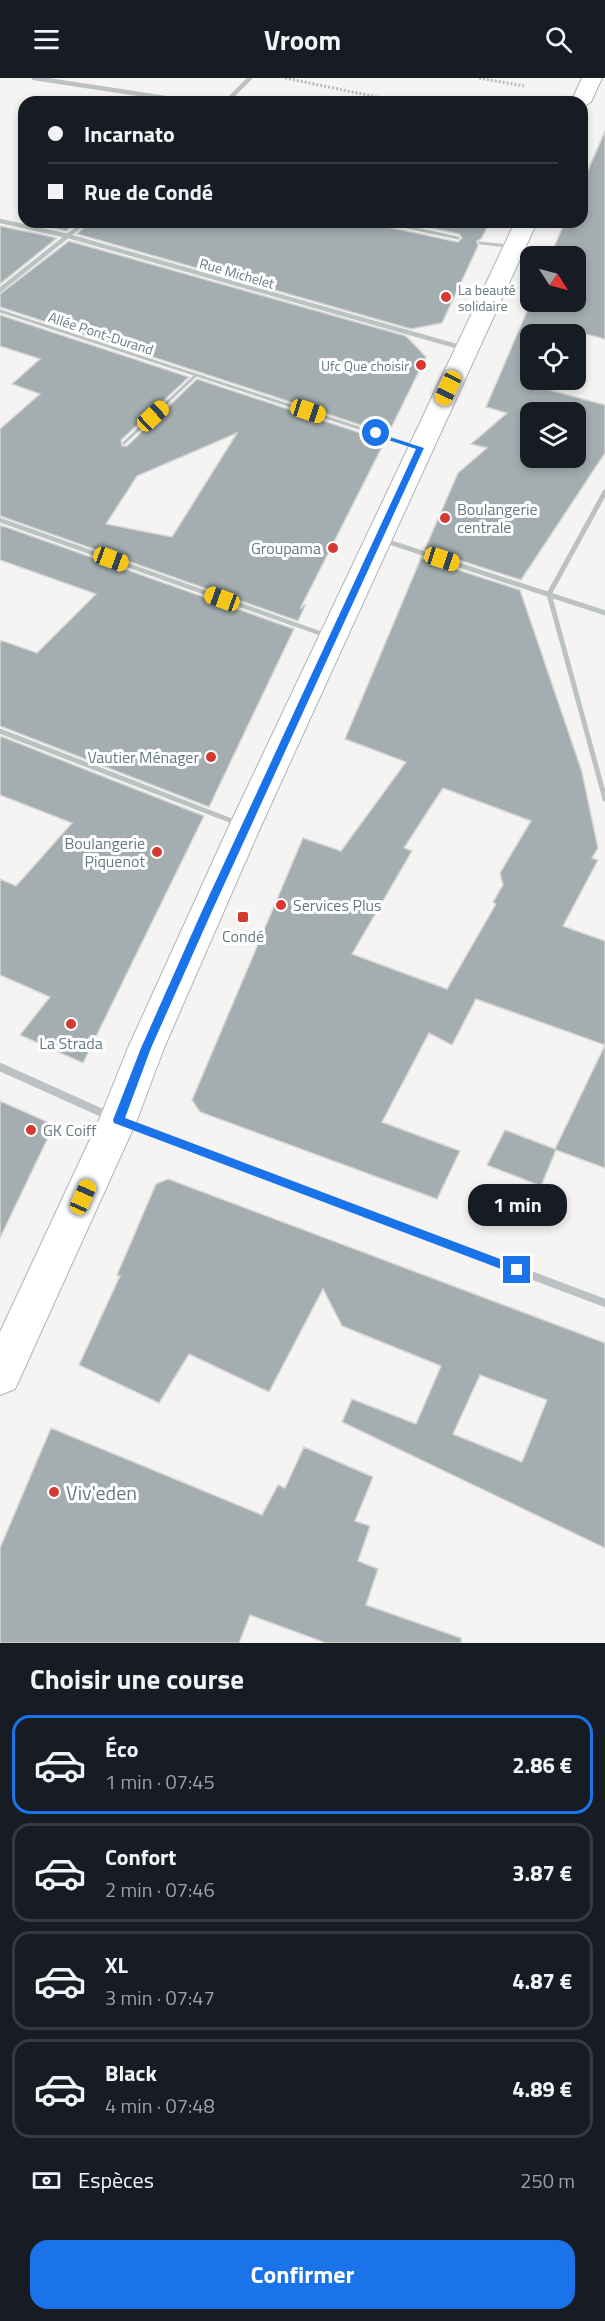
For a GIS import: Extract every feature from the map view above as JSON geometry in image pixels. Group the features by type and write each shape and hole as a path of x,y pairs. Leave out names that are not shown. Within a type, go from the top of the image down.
{"main road":[{"path":"584,96 592,78"},
{"path":"0,1376 118,1120 146,1048 245,826 523,228"}],"street":[{"path":"34,78 152,96"},
{"path":"232,96 250,78"},
{"name":"Rue Michelet","path":"0,221 18,225"},
{"name":"Rue Michelet","path":"32,228 68,236 466,349"},
{"path":"0,290 78,228"},
{"path":"605,492 549,594 605,799"},
{"path":"379,538 605,613"},
{"path":"0,730 245,826"},
{"path":"0,1067 118,1120 605,1303"}],"lane":[{"path":"412,228 458,238"},
{"path":"480,243 514,247"},
{"name":"Allée Pont-Durand","path":"0,311 421,448"},
{"path":"124,443 196,375"},
{"path":"0,520 334,638"}],"path":[{"path":"285,78 372,96"},
{"path":"479,78 524,86"}],"building":[{"path":"605,131 605,339 586,334 586,324 522,324 527,312 586,312 586,246 554,246 562,228 588,228 588,170"},
{"path":"0,226 57,238 0,284"},
{"path":"52,228 70,228 66,231"},
{"path":"83,228 392,228 458,242 462,238 459,234 430,228 487,228 481,239 477,241 478,246 442,323 411,329 77,234"},
{"path":"69,241 406,336 426,357 388,434 0,307 0,294"},
{"path":"0,315 189,377 121,440 122,446 127,446 197,379 385,441 300,609 306,604 298,621 0,516 0,429 40,394 12,384 40,359 0,346","holes":["237,433 172,537 106,524 137,476"]},
{"path":"520,328 520,390 550,390 605,405 605,453 521,580 425,549 458,473 487,448 471,444 507,413 486,407"},
{"path":"0,525 294,629 209,807 0,726 0,640 37,653 96,594 0,560"},
{"path":"421,558 520,590 582,772 598,848 592,858 598,860 563,926 605,941 605,1045 476,999 452,1045 429,1033 382,1122 460,1151 437,1199 200,1112 192,1100 303,838 341,851 406,762 345,739","holes":["443,788 531,821 500,873 503,885 493,902 496,904 447,989 352,954 412,851 404,848"]},
{"path":"0,736 204,816 83,1063 20,1035 50,997 0,975 0,879 16,886 72,823 0,795"},
{"path":"605,1045 605,1168 556,1150 541,1186 487,1165 505,1130 555,1149"},
{"path":"0,1101 54,1125 0,1238"},
{"path":"168,1179 605,1343 605,1548 342,1422 352,1399 416,1424 441,1366 342,1326 323,1289 269,1392 189,1354 159,1403 79,1365 120,1276 117,1275 156,1184","holes":["480,1375 547,1400 522,1462 453,1434"]},
{"path":"51,1428 262,1515 278,1485 285,1488 304,1447 373,1477 355,1521 370,1526 358,1561 378,1569 366,1605 461,1638 461,1643 326,1643 250,1615 239,1643 0,1643 0,1548"}],"place":[{"name":"La beauté solidaire","path":"446,297"},
{"name":"Ufc Que choisir","path":"421,365"},
{"name":"Boulangerie centrale","path":"445,518"},
{"name":"Groupama","path":"333,548"},
{"name":"Vautier Ménager","path":"211,757"},
{"name":"Boulangerie Piquenot","path":"157,852"},
{"name":"Services Plus","path":"281,905"},
{"name":"Condé","path":"243,917"},
{"name":"La Strada","path":"71,1024"},
{"name":"GK Coiff","path":"31,1130"},
{"name":"Viv'eden","path":"54,1492"}],"route":[{"path":"376,433 421,448 245,826 146,1048 118,1120 517,1270"}]}
